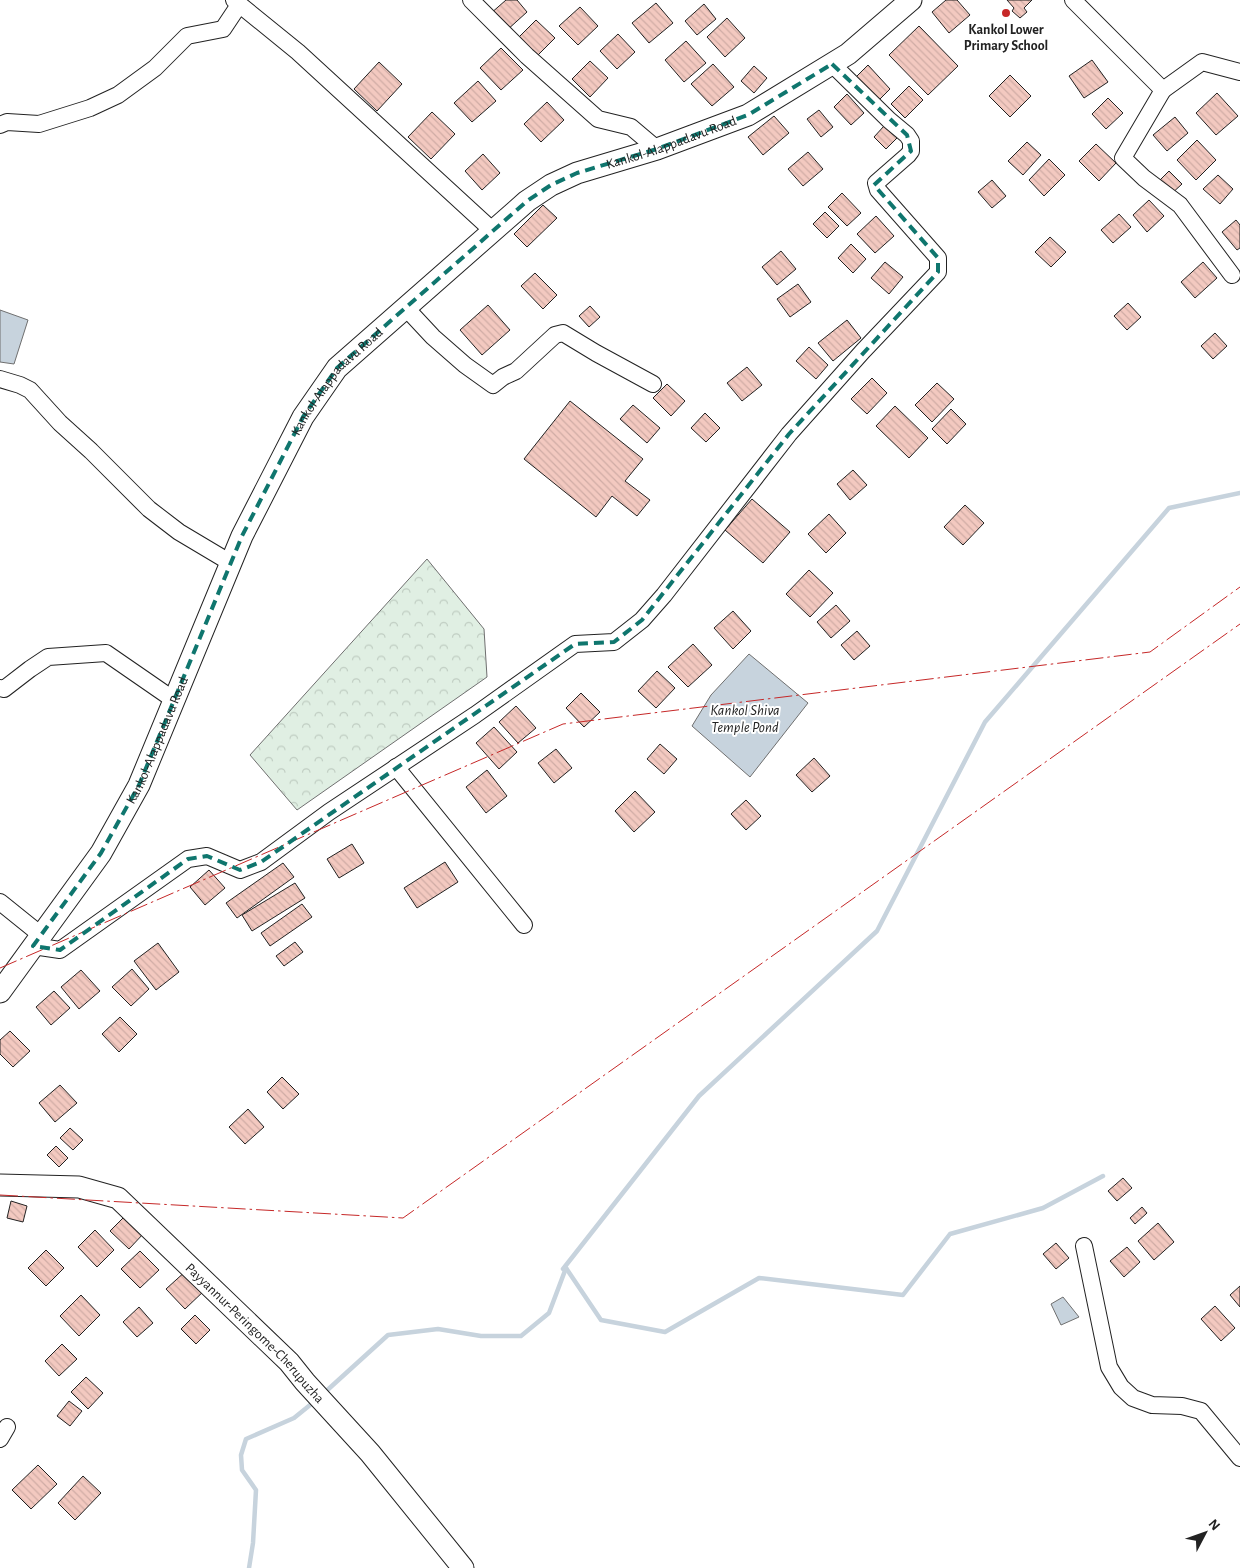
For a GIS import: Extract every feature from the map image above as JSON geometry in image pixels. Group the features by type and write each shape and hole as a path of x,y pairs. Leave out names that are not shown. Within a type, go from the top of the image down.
{"main road":[{"name":"Kankol-Alappadavu Road","path":"0,992 101,852 139,785 242,536 303,417 337,368 527,201 551,185 577,173 658,149 748,116 848,54 911,0"},
{"name":"Payyannur-Peringome-Cherupuzha","path":"0,1186 79,1187 118,1198 289,1362 370,1453 462,1568"}],"street":[{"path":"471,0 527,56 598,119 631,127 658,149"},
{"path":"1073,0 1163,90"},
{"path":"0,125 7,122 39,124 90,108 118,95 155,68 186,36 224,29 237,2 298,52 493,231"},
{"path":"1232,276 1180,205 1144,178 1123,158 1163,90 1202,62 1240,72"},
{"path":"0,902 37,941 60,950 188,859 207,856 240,870 261,862 328,812 475,715 575,644 614,642 642,620 664,595 789,434 863,351 938,272 938,258 878,190 876,183 908,155 911,151 911,141 907,135 832,64"},
{"path":"405,307 433,338 465,365 493,385 503,377 516,371 555,335 563,333 596,354 653,384"},
{"path":"0,379 30,390 60,423 91,451 148,509 186,536 231,563"},
{"path":"0,688 4,689 48,657 106,653 174,700"},
{"path":"396,767 524,925"},
{"path":"1084,1246 1109,1366 1121,1387 1133,1398 1152,1405 1182,1406 1201,1411 1240,1458"}],"highlighted area":[{"path":"832,64 907,135 911,151 874,185 938,258 938,272 789,434 642,620 614,642 575,644 261,862 240,870 207,856 188,859 60,950 33,946 101,853 139,785 242,536 303,417 337,368 527,201 551,185 577,173 657,149 748,115"}],"green space":[{"path":"427,559 484,629 487,677 297,810 250,755"}],"water":[{"path":"0,310 28,320 14,364 0,362"},
{"name":"Kankol Shiva Temple Pond","path":"749,654 808,703 750,777 692,726 711,695"},
{"path":"1063,1297 1079,1317 1061,1325 1051,1304"}],"building":[{"path":"506,0 517,0 527,12 506,31 490,14"},
{"path":"946,0 957,0 970,15 949,33 932,12"},
{"path":"1007,0 1032,0 1024,8 1027,12 1020,18 1012,11 1014,8"},
{"path":"656,3 673,23 649,43 632,23"},
{"path":"704,4 716,19 697,35 685,21"},
{"path":"580,7 598,26 578,45 559,26"},
{"path":"727,18 745,38 725,57 707,37"},
{"path":"536,20 555,38 537,56 519,37"},
{"path":"919,26 958,66 928,95 889,55"},
{"path":"618,34 635,52 617,69 600,51"},
{"path":"686,41 706,63 684,82 665,60"},
{"path":"501,48 523,70 501,90 480,68"},
{"path":"1092,60 1108,82 1084,98 1069,76"},
{"path":"590,61 608,78 590,97 572,79"},
{"path":"379,62 402,84 377,111 354,89"},
{"path":"713,64 734,87 712,106 691,84"},
{"path":"868,65 890,89 876,103 853,80"},
{"path":"754,66 767,78 754,93 741,81"},
{"path":"1010,75 1031,96 1010,117 989,96"},
{"path":"478,81 496,101 472,122 454,103"},
{"path":"909,86 923,100 905,118 891,104"},
{"path":"1217,93 1238,116 1216,135 1196,113"},
{"path":"847,94 864,113 851,125 834,107"},
{"path":"1108,98 1123,113 1106,129 1092,114"},
{"path":"547,102 564,120 541,142 524,124"},
{"path":"819,110 833,127 821,137 807,119"},
{"path":"432,112 455,134 431,159 408,137"},
{"path":"774,116 789,133 763,155 748,137"},
{"path":"1175,117 1188,133 1167,151 1153,135"},
{"path":"884,126 897,138 886,149 874,137"},
{"path":"1197,140 1216,160 1196,180 1177,160"},
{"path":"1027,142 1041,155 1023,175 1008,161"},
{"path":"1096,144 1116,163 1099,181 1079,161"},
{"path":"808,152 823,169 803,186 788,169"},
{"path":"483,154 500,173 482,190 465,171"},
{"path":"1049,159 1065,175 1044,196 1029,180"},
{"path":"1169,171 1182,184 1169,196 1157,183"},
{"path":"1218,175 1233,189 1220,204 1203,189"},
{"path":"992,180 1006,196 992,208 978,192"},
{"path":"842,193 861,213 847,226 828,207"},
{"path":"1149,200 1164,216 1147,232 1133,215"},
{"path":"543,205 557,218 527,247 514,234"},
{"path":"825,212 839,226 827,238 813,224"},
{"path":"1119,214 1131,227 1113,243 1101,230"},
{"path":"876,216 894,236 875,253 857,234"},
{"path":"1236,220 1240,225 1240,248 1237,250 1222,232"},
{"path":"1050,237 1066,252 1051,267 1035,252"},
{"path":"851,244 866,259 853,273 838,258"},
{"path":"781,251 796,269 777,285 762,267"},
{"path":"885,262 903,277 889,294 871,278"},
{"path":"1203,262 1217,278 1195,298 1181,282"},
{"path":"535,273 557,295 543,309 521,286"},
{"path":"798,284 811,302 790,317 777,299"},
{"path":"1128,303 1141,317 1127,330 1114,316"},
{"path":"488,305 510,330 482,355 460,330"},
{"path":"590,306 600,317 589,327 579,316"},
{"path":"847,320 861,338 833,361 818,343"},
{"path":"1215,333 1227,346 1213,359 1201,346"},
{"path":"809,347 828,365 816,379 796,361"},
{"path":"747,367 762,385 742,401 727,383"},
{"path":"872,378 887,393 867,414 851,399"},
{"path":"937,383 954,399 932,422 915,405"},
{"path":"667,384 685,401 671,416 653,398"},
{"path":"570,401 643,459 625,481 650,500 637,516 612,496 596,517 524,459"},
{"path":"633,405 660,428 647,443 620,419"},
{"path":"895,406 928,438 909,458 876,426"},
{"path":"951,409 966,424 947,444 932,429"},
{"path":"705,413 720,428 706,442 691,428"},
{"path":"853,470 867,485 850,500 837,484"},
{"path":"752,499 790,532 763,563 725,530"},
{"path":"965,505 984,523 963,545 944,527"},
{"path":"829,514 846,533 826,553 808,534"},
{"path":"809,570 833,593 810,617 786,594"},
{"path":"836,605 850,621 831,638 817,622"},
{"path":"733,611 751,631 733,649 714,628"},
{"path":"857,631 870,646 854,660 841,645"},
{"path":"693,644 712,665 688,687 668,667"},
{"path":"657,671 675,688 656,708 638,691"},
{"path":"581,693 600,712 584,727 566,708"},
{"path":"516,706 536,728 518,743 499,722"},
{"path":"494,727 517,752 499,769 476,743"},
{"path":"660,744 677,759 664,774 647,759"},
{"path":"556,749 572,768 554,783 538,763"},
{"path":"814,758 830,776 812,792 796,775"},
{"path":"487,770 507,796 486,813 466,787"},
{"path":"635,791 655,812 634,832 615,811"},
{"path":"746,800 761,816 746,830 731,814"},
{"path":"352,844 364,863 339,878 327,859"},
{"path":"445,862 458,882 417,908 404,888"},
{"path":"283,863 294,877 237,918 226,903"},
{"path":"209,870 225,888 205,905 190,887"},
{"path":"295,883 305,898 252,931 242,915"},
{"path":"302,904 312,917 270,946 261,933"},
{"path":"295,942 303,952 284,966 276,956"},
{"path":"158,943 179,972 156,990 134,961"},
{"path":"132,969 149,989 131,1006 112,987"},
{"path":"81,970 100,991 79,1009 61,987"},
{"path":"54,991 70,1008 51,1025 36,1007"},
{"path":"120,1017 137,1034 119,1052 102,1034"},
{"path":"10,1031 30,1051 13,1067 0,1054 0,1040"},
{"path":"282,1077 299,1094 283,1109 267,1092"},
{"path":"60,1085 77,1103 55,1122 39,1103"},
{"path":"248,1109 264,1127 245,1144 229,1127"},
{"path":"70,1128 83,1140 73,1150 60,1138"},
{"path":"56,1146 68,1158 59,1167 47,1155"},
{"path":"1123,1178 1132,1188 1117,1201 1108,1191"},
{"path":"11,1201 27,1206 23,1222 7,1218"},
{"path":"1142,1207 1147,1213 1135,1224 1130,1218"},
{"path":"125,1216 144,1233 129,1249 110,1231"},
{"path":"1158,1223 1174,1242 1154,1260 1138,1241"},
{"path":"95,1230 114,1250 97,1267 78,1247"},
{"path":"1056,1243 1069,1258 1056,1269 1043,1254"},
{"path":"1127,1247 1140,1262 1124,1277 1110,1261"},
{"path":"46,1250 64,1268 46,1286 28,1268"},
{"path":"140,1251 159,1270 140,1288 121,1269"},
{"path":"187,1270 206,1289 185,1309 166,1289"},
{"path":"1240,1286 1240,1307 1230,1295"},
{"path":"81,1295 100,1315 79,1336 60,1316"},
{"path":"1215,1306 1235,1328 1221,1341 1201,1319"},
{"path":"139,1307 153,1323 137,1337 123,1322"},
{"path":"195,1315 210,1330 196,1344 181,1329"},
{"path":"62,1344 77,1359 59,1376 45,1361"},
{"path":"86,1377 103,1393 88,1409 71,1392"},
{"path":"69,1401 82,1411 70,1426 57,1416"},
{"path":"38,1465 57,1484 31,1509 12,1490"},
{"path":"83,1476 101,1493 75,1520 58,1503"}],"waterway":[{"path":"563,1269 699,1096 877,931 985,722 1169,508 1240,493"},
{"path":"566,1268 601,1320 665,1332 759,1278 903,1295 950,1234 1043,1208 1103,1176"},
{"path":"323,1394 388,1335 438,1329 481,1336 521,1336 549,1313 566,1268"},
{"path":"249,1568 253,1543 256,1490 242,1470 241,1455 246,1439 294,1418 315,1401"}],"power":[{"path":"0,968 563,724 1150,652 1240,587"},
{"path":"0,1195 403,1218 1240,624"}],"place":[{"name":"Kankol Lower Primary School","path":"1006,13"}]}
